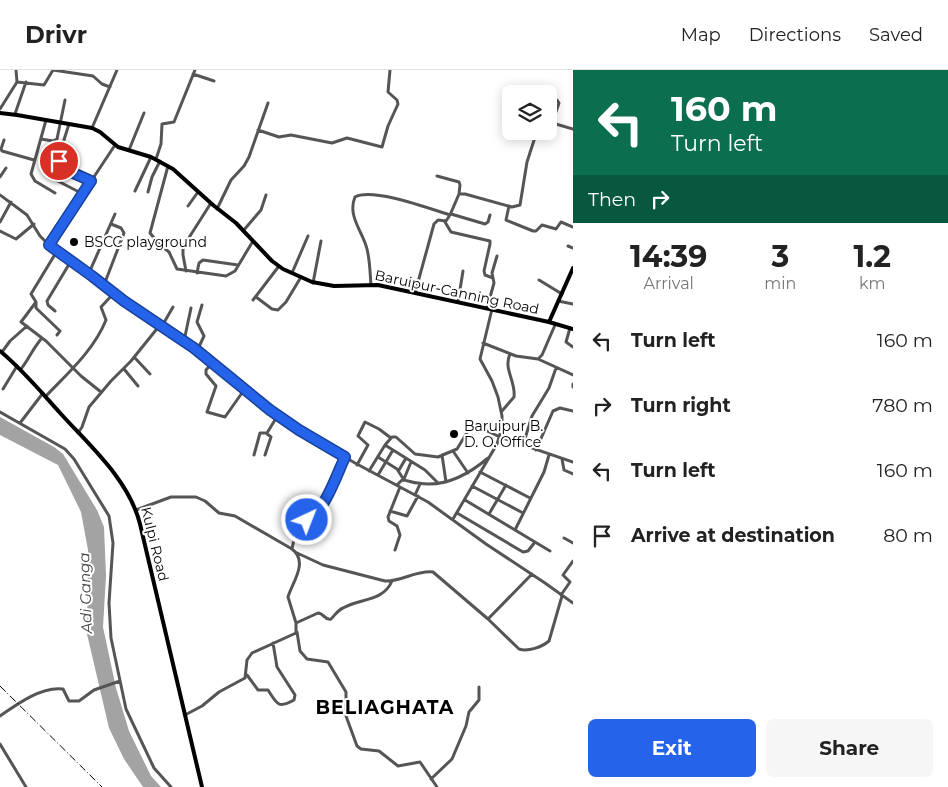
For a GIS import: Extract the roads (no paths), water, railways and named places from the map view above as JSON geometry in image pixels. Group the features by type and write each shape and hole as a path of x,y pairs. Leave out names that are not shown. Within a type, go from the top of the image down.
{"main road":[{"name":"Baruipur-Canning Road","path":"0,113 92,128 100,132 115,145 156,159 168,166 244,232 279,266 313,283 334,286 371,285 458,302 549,322 572,329"},
{"path":"549,322 573,268"},
{"name":"Kulpi Road","path":"0,351 45,394 117,478 130,496 136,510 202,787"}],"street":[{"path":"0,109 17,82 16,70"},
{"path":"17,82 44,84 53,70 91,76 110,87"},
{"path":"92,128 117,70"},
{"path":"258,130 279,137 291,135 332,142 347,138 382,147 388,126 398,104 397,100 388,92 390,70"},
{"path":"148,192 161,144 162,124 174,122 194,72 214,81"},
{"path":"15,114 26,82"},
{"path":"40,139 55,140 61,123 64,100"},
{"path":"217,209 231,180 244,166 249,157 268,103"},
{"path":"129,150 144,113"},
{"path":"46,120 31,171 32,178 55,193"},
{"path":"69,124 61,150 60,164 66,170 91,181"},
{"path":"557,125 573,129"},
{"path":"4,140 2,151 34,160"},
{"path":"459,194 518,207 521,203 523,180 534,140"},
{"path":"49,245 115,145"},
{"path":"135,191 156,159"},
{"path":"168,166 150,233 159,244 170,252 177,269 228,275 234,272 253,241"},
{"path":"0,177 6,168"},
{"path":"438,176 459,182 460,185 459,194 451,215 444,222"},
{"path":"50,177 83,194"},
{"path":"188,206 198,192"},
{"path":"371,285 367,248 354,216 353,204 355,197 365,194 391,197 485,224 490,215"},
{"path":"0,195 23,211 34,224 40,236 49,245 146,316 184,341 244,390 299,430 357,465 417,495 573,603"},
{"path":"244,232 261,210 266,195"},
{"path":"0,222 11,202"},
{"path":"186,271 183,247 211,204"},
{"path":"509,206 506,220 533,231 536,231 542,225 556,229 562,222 573,227"},
{"path":"89,273 115,214"},
{"path":"415,293 434,224 438,220 444,222 451,232 490,241 484,271 485,275 493,278"},
{"path":"0,231 16,239 34,224"},
{"path":"104,285 124,232 121,228 111,224"},
{"path":"292,273 308,236"},
{"path":"313,283 321,241"},
{"path":"568,246 573,248"},
{"path":"57,251 31,292 36,302 36,308 60,331 58,336"},
{"path":"452,519 490,456 500,437 502,428 502,412 492,382 480,361 494,283 492,273 497,256"},
{"path":"197,272 199,263 203,260 238,265"},
{"path":"55,311 48,305 47,301 71,261"},
{"path":"279,266 255,298 272,309 278,310 286,302 301,277"},
{"path":"458,302 462,271"},
{"path":"539,280 562,294"},
{"path":"20,423 45,394 73,368 98,336 106,320 101,307 114,293"},
{"path":"558,301 573,304"},
{"path":"36,302 21,320 101,392"},
{"path":"197,351 204,336 197,322 202,306"},
{"path":"78,433 89,407 101,392 135,358 174,307"},
{"path":"184,341 191,308"},
{"path":"538,359 542,355 555,324"},
{"path":"0,351 27,326"},
{"path":"572,329 566,342 573,347"},
{"path":"3,389 19,368 29,359 34,347 42,338"},
{"path":"483,343 510,354 538,359 573,375"},
{"path":"502,412 514,397 514,388 507,362 510,354"},
{"path":"135,358 150,374"},
{"path":"212,363 206,372 216,386 207,410 209,413 226,417 244,390"},
{"path":"124,368 138,386"},
{"path":"523,445 532,416 549,388 556,368"},
{"path":"536,450 553,410 560,408 573,411"},
{"path":"0,412 66,449 109,516 113,543 110,629 118,682 133,727 154,768 171,787"},
{"path":"265,433 278,415"},
{"path":"357,465 368,445 358,436 365,422 391,438 394,436 417,455 436,457 457,449 471,426 573,462"},
{"path":"254,455 259,434 262,432 271,438 265,455"},
{"path":"369,471 391,438"},
{"path":"385,445 432,476 438,483"},
{"path":"378,475 393,450"},
{"path":"453,451 468,473"},
{"path":"442,455 446,482"},
{"path":"515,530 544,472 549,455"},
{"path":"378,457 398,470 404,480 420,484 446,482 468,473 490,456"},
{"path":"345,457 322,505 312,518 297,524 293,550 298,557 299,572 288,595 288,600 296,623 301,654 308,660 328,662 345,690 347,701 346,716 357,746 361,749 379,751 398,766 420,762 437,787"},
{"path":"398,470 406,458"},
{"path":"562,459 564,470 573,474"},
{"path":"395,550 399,532 397,526 388,519 398,486 404,480 411,462"},
{"path":"480,472 530,498"},
{"path":"390,511 407,516 420,484"},
{"path":"472,486 523,513"},
{"path":"489,514 506,486"},
{"path":"136,510 171,497 196,497 206,501 220,514 235,516 293,550 324,565 381,581 392,581 425,572 432,572 488,619 519,649 524,650 549,641 561,596 570,582 563,575 573,561"},
{"path":"465,500 550,551"},
{"path":"456,513 523,552 528,551 536,542"},
{"path":"564,538 573,543"},
{"path":"488,619 532,574"},
{"path":"296,623 318,613 329,620 338,610 366,601 386,591 392,581"},
{"path":"185,716 202,706 219,692 245,678 247,663 250,656 256,651 296,631"},
{"path":"246,675 257,690 268,690 280,705 284,706 294,700 295,695 277,667 273,643"},
{"path":"0,716 21,701 48,690 63,689 71,702 79,701 99,689 118,682"},
{"path":"431,779 452,759 466,726 469,712 479,700 479,688"},
{"path":"0,744 26,787"}],"railway":[{"path":"0,686 102,787"}],"place":[{"name":"BSCC playground","path":"74,242"},
{"name":"Baruipur B. D. O. Office","path":"454,434"}],"district":[{"name":"BELIAGHATA","path":"385,707"}],"water label":[{"name":"Adi Ganga","path":"85,593"}]}
